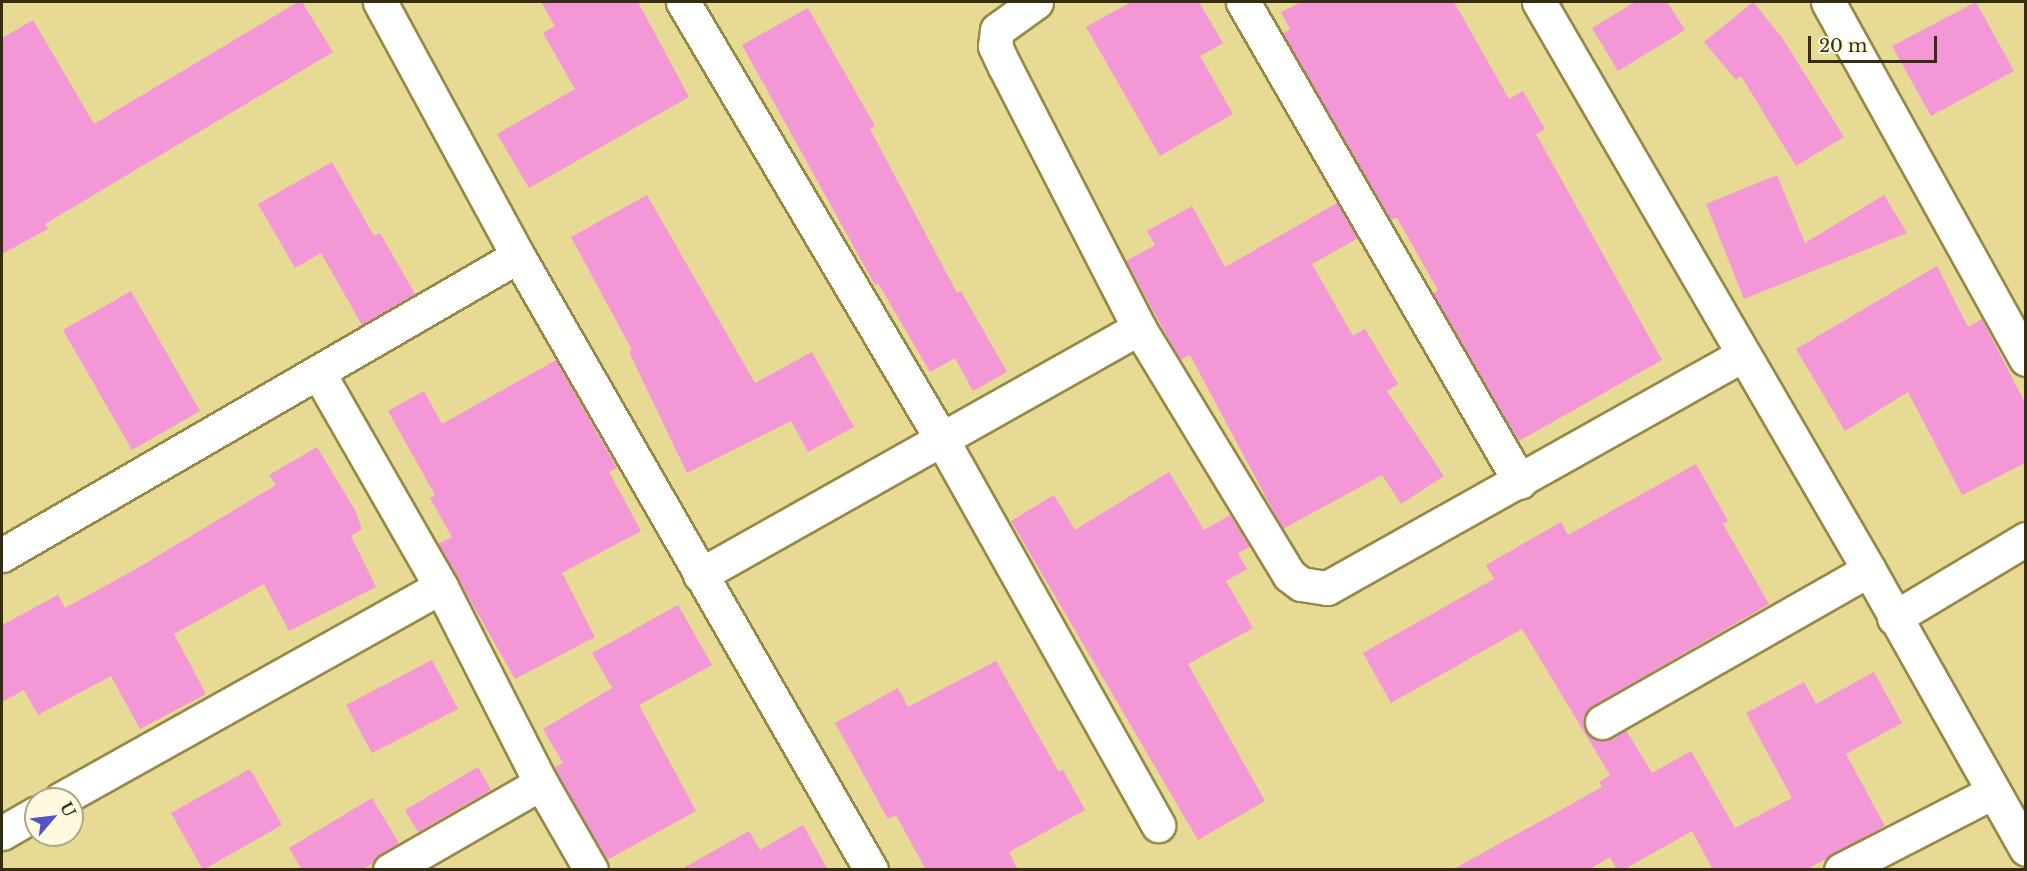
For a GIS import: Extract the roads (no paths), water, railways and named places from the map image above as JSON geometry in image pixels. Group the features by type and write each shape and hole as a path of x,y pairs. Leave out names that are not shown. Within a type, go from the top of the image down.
{"street":[{"path":"380,2 518,256 871,870"},
{"path":"683,2 941,438 1158,825"},
{"path":"1036,2 997,30 995,46 1139,328 1289,575 1301,584 1327,588 1520,482 1742,355"},
{"path":"1243,2 1520,482"},
{"path":"1539,2 1742,355 1869,570 1994,792 2022,834"},
{"path":"1828,2 2025,359"},
{"path":"2,555 518,256"},
{"path":"700,575 1139,328"},
{"path":"318,372 441,587 541,783 591,870"},
{"path":"1894,618 2025,539"},
{"path":"1602,722 1869,570"},
{"path":"82,787 441,587"},
{"path":"390,870 541,783"},
{"path":"1841,870 1994,792"},
{"path":"2,833 24,820"}]}
